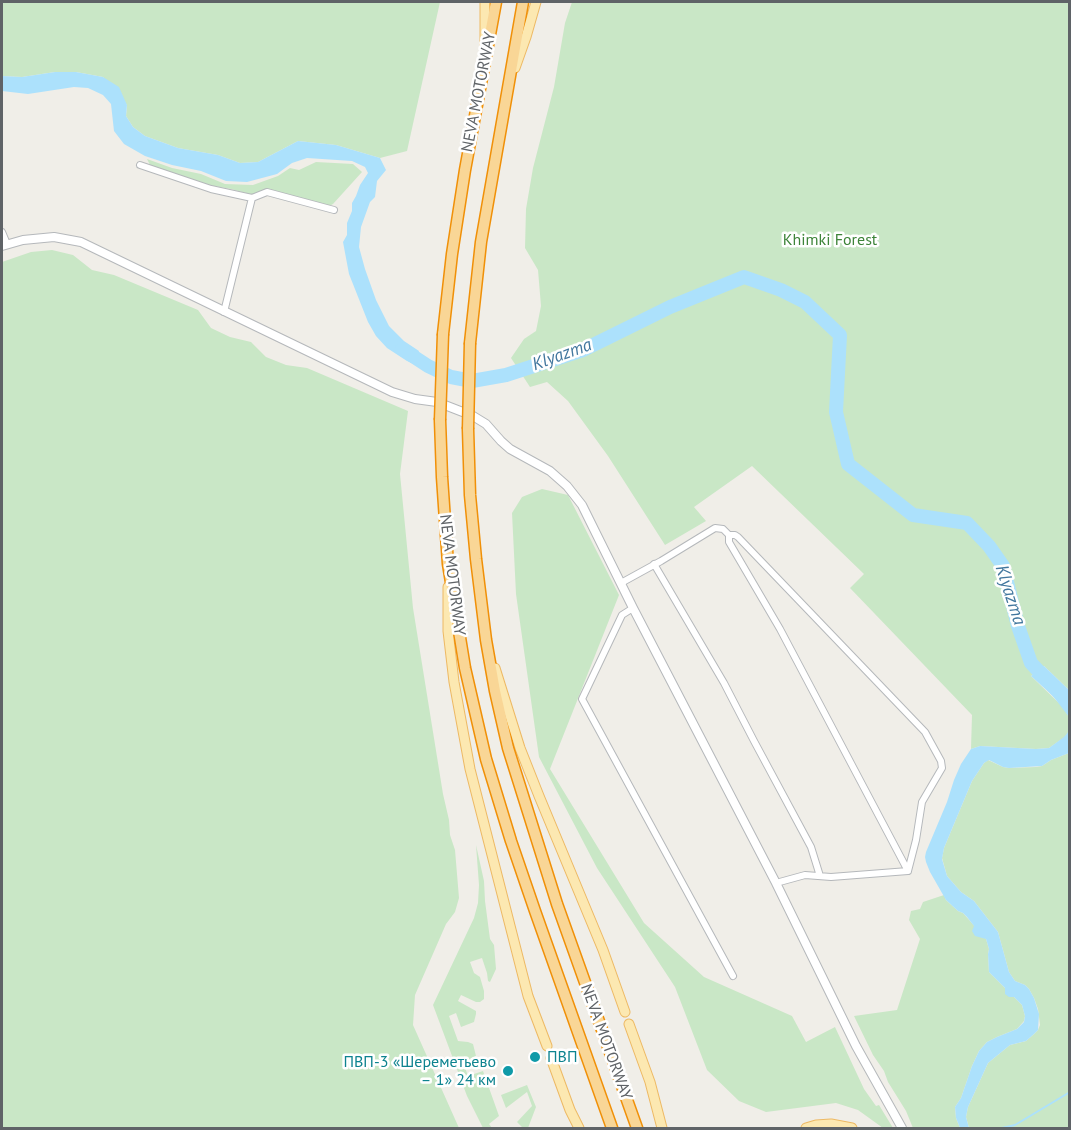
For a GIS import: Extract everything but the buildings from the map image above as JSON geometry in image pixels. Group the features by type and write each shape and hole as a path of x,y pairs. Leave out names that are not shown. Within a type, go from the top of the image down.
{"highway":[{"name":"NEVA MOTORWAY","path":"496,2 463,180 443,334 440,420 448,564 465,668 486,759 511,841 612,1128"},
{"name":"NEVA MOTORWAY","path":"523,2 481,242 470,343 468,429 471,505 486,640 508,748 561,916 637,1128"}],"main road":[{"path":"484,63 485,2"},
{"path":"508,84 526,37 536,2"},
{"path":"448,564 448,631 454,682 470,769 528,996 547,1046"},
{"path":"486,640 520,748 603,950 625,1012"},
{"path":"629,1024 650,1082 662,1128"},
{"path":"551,1058 579,1128"},
{"path":"806,1128 831,1124 852,1128"}],"street":[{"path":"140,165 211,189 252,198 267,192 334,210"},
{"path":"224,312 252,198"},
{"path":"2,232 4,245 23,240 54,237 81,242 393,392 415,399 437,402 473,416 486,424 510,449 550,471 567,486 582,505 776,883 856,1046 902,1128"},
{"path":"621,583 715,528 723,529 780,629 908,871"},
{"path":"729,536 738,537 925,732 941,761 942,768 922,802 908,871"},
{"path":"654,564 724,683 811,847 820,876"},
{"path":"633,608 622,615 582,699 733,976"},
{"path":"776,883 805,875 831,878 908,871"}],"green space":[{"path":"2,2 440,2 407,151 380,158 336,145 298,141 258,162 240,163 218,155 178,148 145,136 133,127 126,116 127,105 103,77 76,72 55,72 22,77 2,76"},
{"name":"Khimki Forest","path":"572,2 1069,2 1069,690 1044,666 1031,676 1062,706 1069,717 1069,731 1065,737 1049,748 980,746 971,749 972,715 850,588 864,574 752,466 694,507 706,521 665,545 608,456 568,401 547,382 530,387 511,358 524,339 536,331 541,306 538,270 525,248 526,209 533,168 554,87 565,23"},
{"path":"147,159 172,168 201,174 225,184 253,185 278,176 290,168 299,170 316,162 353,164 362,172 333,204 327,207 271,192 253,195 198,183 150,165"},
{"path":"52,250 73,255 92,270 114,275 198,310 211,328 230,337 251,342 266,357 286,365 307,368 408,411 400,474 413,608 450,835 455,850 459,898 455,912 446,924 415,995 413,1025 459,1128 2,1128 2,262 31,252"},
{"path":"542,489 568,495 619,595 550,769 644,923 704,977 792,1016 806,1042 835,1027 864,1089 876,1106 879,1105 893,1128 883,1128 858,1110 836,1103 766,1112 739,1101 707,1070 675,987 597,868 539,757 516,594 512,513 522,497"},
{"path":"1069,753 1069,1128 969,1128 966,1117 968,1107 988,1063 1010,1045 1026,1041 1040,1025 1038,1009 1029,989 1015,981 1009,972 998,932 974,901 961,892 947,876 942,858 944,848 972,781 984,763 988,760 1009,768 1036,767"},
{"path":"476,845 484,881 490,939 494,945 496,969 490,982 482,958 470,962 474,973 480,977 484,999 476,1002 461,995 458,1001 476,1011 474,1022 461,1027 456,1013 449,1016 458,1041 473,1044 476,1056 463,1062 468,1076 483,1071 499,1116 489,1124 492,1128 483,1128 467,1096 433,1005 474,918 479,885"},
{"path":"944,895 946,900 963,913 986,939 989,949 989,972 1022,1005 1025,1016 1017,1029 987,1042 979,1051 961,1098 955,1107 960,1128 913,1128 854,1016 897,1010 920,939 909,920 911,911 920,909 923,902"},
{"path":"527,1085 536,1107 528,1128 523,1128 517,1122 532,1106 527,1092 506,1108 501,1095"}],"water":[{"path":"55,72 76,72 103,77 119,87 127,105 126,116 133,127 145,136 178,148 218,155 240,163 258,162 298,141 336,145 380,158 386,170 377,181 375,197 370,202 361,227 359,247 376,300 389,326 404,341 419,351 416,365 387,348 376,336 349,274 343,242 347,235 347,223 352,211 352,203 368,173 365,167 352,161 307,158 292,163 277,174 247,182 226,181 201,171 145,156 124,144 114,131 111,104 103,95 88,88 74,87 28,94 2,91 2,76 22,77"},
{"path":"1044,666 1069,690 1069,717 1053,696 1031,676"},
{"path":"1069,731 1069,753 1042,766 1009,768 989,760 984,763 972,781 944,848 942,859 947,876 961,892 974,901 998,932 1009,972 1015,981 1029,989 1039,1014 1038,1030 1034,1034 1026,1041 1010,1045 988,1063 968,1107 966,1117 969,1128 960,1128 955,1107 961,1098 979,1051 987,1042 1017,1029 1024,1022 1025,1016 1022,1005 1014,997 1005,994 1005,988 989,972 989,949 986,939 975,936 972,931 974,926 967,917 946,900 930,872 925,857 926,852 954,780 971,749 980,746 1049,748"}],"waterway":[{"name":"Klyazma","path":"402,349 428,366 451,377 472,381 506,375 583,350 670,307 744,277 781,290 805,302 840,335 836,412 848,464 913,515 967,523 989,546 1003,566 1018,626 1031,663 1070,705"},
{"path":"1002,1128 1015,1125 1070,1092"}],"place":[{"name":"ПВП","path":"535,1057"},
{"name":"ПВП-3 «Шереметьево – 1» 24 км","path":"508,1071"}]}
